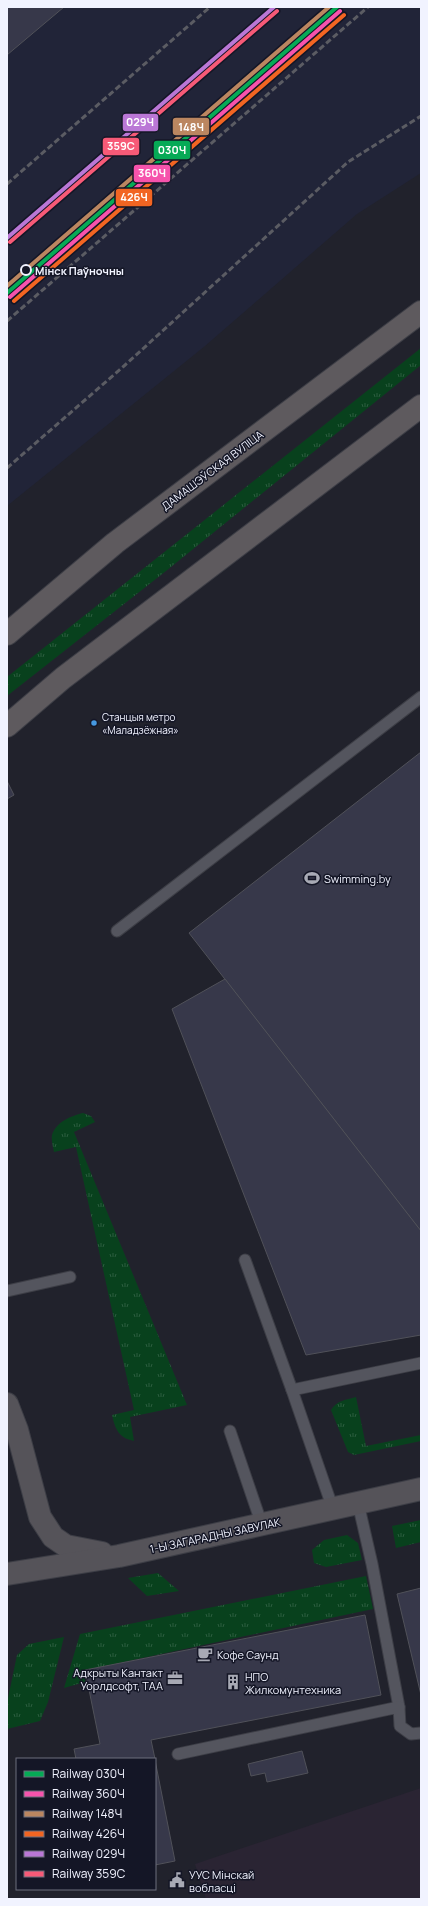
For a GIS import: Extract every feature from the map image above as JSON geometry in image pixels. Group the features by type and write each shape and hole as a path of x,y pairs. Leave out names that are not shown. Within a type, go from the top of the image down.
{"main road":[{"name":"ДАМАШЭЎСКАЯ ВУЛІЦА","path":"7,634 115,543 421,312"},
{"path":"7,726 63,678 421,406"},
{"path":"7,1404 16,1430 40,1517 53,1537 66,1546 119,1556"},
{"name":"1-Ы ЗАГАРАДНЫ ЗАВУЛАК","path":"7,1574 119,1556 421,1489"}],"lane":[{"path":"117,931 421,696"},
{"path":"245,1260 334,1508"},
{"path":"7,1291 70,1277"},
{"path":"292,1390 421,1364"},
{"path":"230,1431 262,1525"},
{"path":"358,1503 372,1564 399,1707 400,1726 411,1734 421,1733"},
{"path":"178,1754 399,1707"}],"shaded area":[{"path":"64,7 421,7 421,173 357,214 205,346 7,506 7,55"},
{"path":"421,1788 421,1899 206,1899 195,1864"}],"green space":[{"path":"421,348 421,365 166,571 7,696 7,677"},
{"path":"83,1113 91,1116 95,1122 74,1132 187,1405 130,1417 134,1441 125,1438 118,1432 112,1415 134,1410 76,1147 54,1152 52,1144 52,1135 60,1123"},
{"path":"356,1397 366,1446 421,1435 421,1441 354,1455 348,1452 331,1410 339,1402"},
{"path":"421,1520 421,1542 396,1548 392,1526"},
{"path":"347,1535 358,1543 362,1560 326,1567 314,1563 312,1550 324,1540"},
{"path":"158,1573 179,1591 147,1596 128,1578"},
{"path":"366,1576 373,1609 86,1670 85,1682 64,1688 80,1634"},
{"path":"64,1637 48,1702 40,1721 7,1729 7,1703 17,1655 29,1644"}],"building":[{"path":"7,7 64,7 7,55"},
{"path":"421,752 421,1231 189,933"},
{"path":"7,781 14,795 7,799"},
{"path":"225,979 421,1231 421,1335 306,1355 172,1009"},
{"path":"421,1588 421,1695 397,1594"},
{"name":"НПО Жилкомунтехника","path":"365,1615 381,1695 151,1740 155,1758 76,1758 74,1749 100,1744 85,1670"},
{"path":"302,1751 308,1773 267,1782 265,1773 251,1776 248,1764"},
{"path":"156,1765 175,1861 156,1865"}],"railway":[{"path":"7,184 210,7"},
{"path":"7,321 368,7"},
{"path":"7,468 124,366 348,162 421,116"}],"rail line":[{"name":"029Ч","path":"7,238 274,7"},
{"name":"148Ч","path":"7,286 329,7"},
{"name":"030Ч","path":"7,293 337,7"},
{"name":"359С","path":"10,242 277,11"},
{"name":"360Ч","path":"10,297 340,11"},
{"name":"426Ч","path":"14,301 344,15"}],"place":[{"name":"Мінск Паўночны","path":"26,270"},
{"name":"Станцыя метро «Маладзёжная»","path":"94,723"},
{"name":"Swimming.by","path":"312,878"},
{"name":"Кофе Саунд","path":"205,1654"},
{"name":"Адкрыты Кантакт Уорлдсофт, ТАА","path":"175,1678"},
{"name":"НПО Жилкомунтехника","path":"233,1682"},
{"name":"УУС Мінскай вобласці","path":"177,1880"}]}
